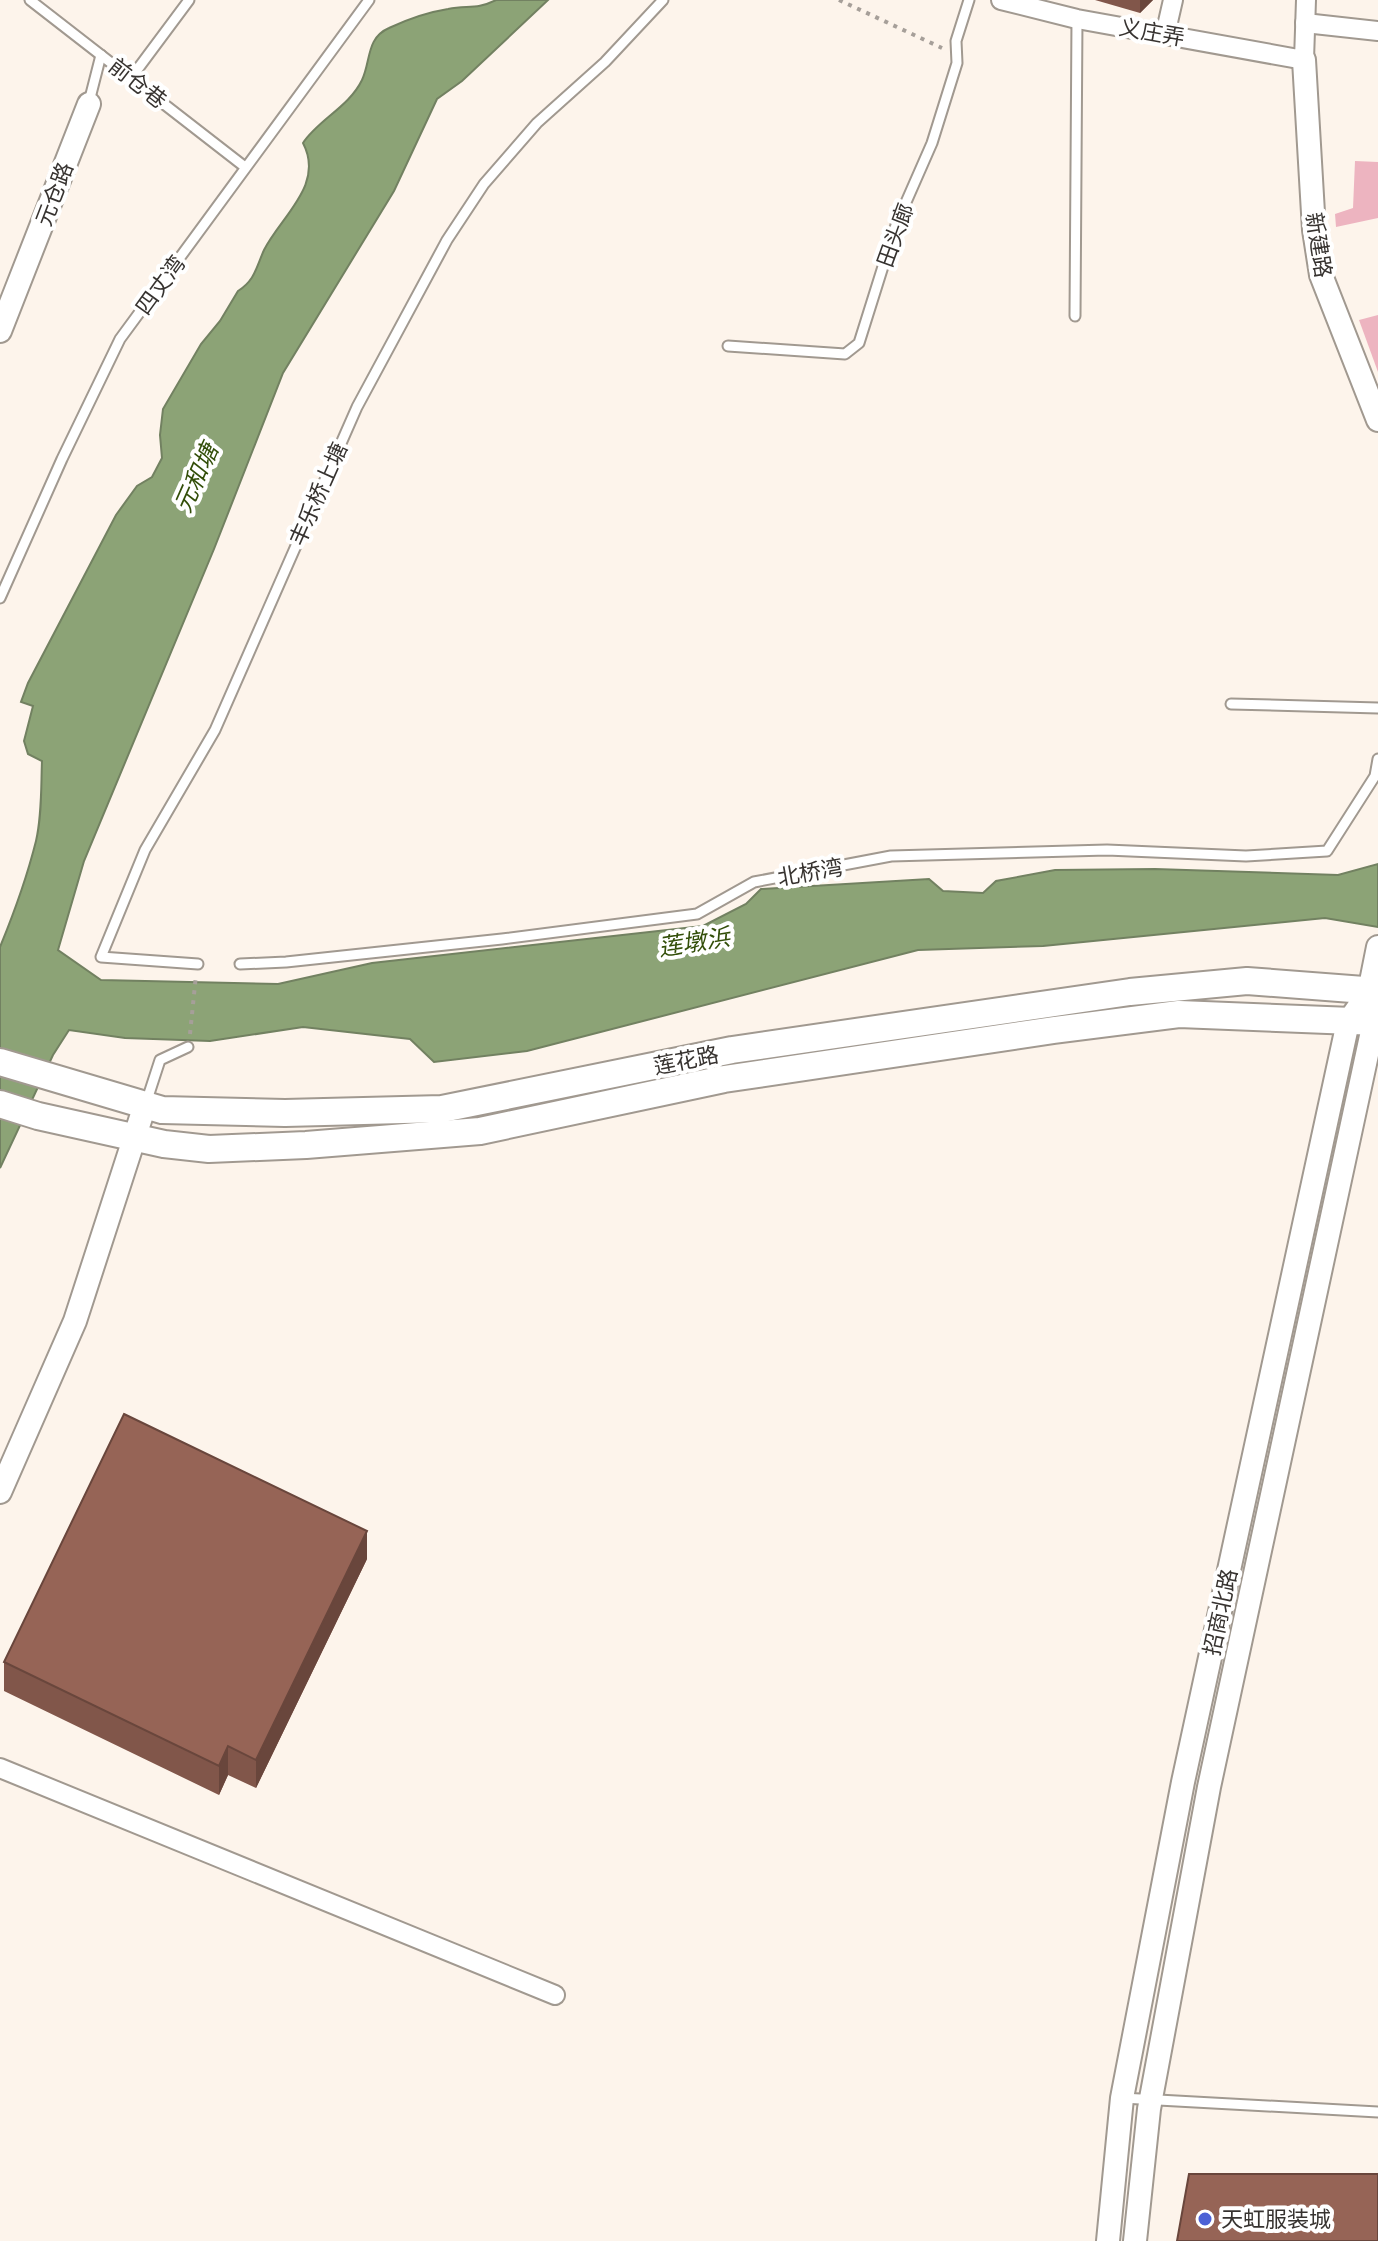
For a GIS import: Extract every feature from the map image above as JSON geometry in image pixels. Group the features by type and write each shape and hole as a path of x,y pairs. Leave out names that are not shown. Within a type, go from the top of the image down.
{"main road":[{"name":"莲花路","path":"0,1062 162,1110 285,1113 442,1109 732,1050 1130,992 1247,981 1373,992"},
{"name":"莲花路","path":"0,1104 38,1116 136,1138 209,1149 480,1131 724,1079 1179,1014 1367,1022"}],"street":[{"name":"义庄弄","path":"1001,0 1077,19 1304,60"},
{"path":"1165,35 1173,0"},
{"path":"1304,60 1306,0"},
{"path":"1305,23 1378,31"},
{"name":"新建路","path":"1304,60 1314,230 1321,275 1378,420"},
{"name":"元仓路","path":"0,331 89,104"},
{"name":"招商北路","path":"1135,2241 1151,2100 1213,1771 1373,992 1377,952"},
{"name":"招商北路","path":"1108,2241 1122,2098 1183,1782 1367,1022"},
{"path":"0,1492 75,1321 145,1105"},
{"path":"0,1768 555,1995"}],"lane":[{"name":"前仓巷","path":"30,0 245,167"},
{"path":"131,78 189,0"},
{"name":"四丈湾","path":"0,598 120,339 369,0"},
{"name":"丰乐桥上塘","path":"198,964 101,957 145,850 215,730 357,407 447,240 484,184 537,123 605,62 663,0"},
{"name":"田头廊","path":"728,346 845,354 859,343 896,225 932,143 957,63 956,41 969,0"},
{"path":"1075,316 1077,19"},
{"name":"元仓路","path":"89,104 101,55"},
{"path":"1231,704 1378,708"},
{"name":"北桥湾","path":"240,964 502,939 697,914 754,882 891,856 1107,850 1246,856 1327,851 1375,776 1378,759"},
{"path":"145,1105 160,1060 188,1047"},
{"path":"1122,2098 1378,2112"}],"path":[{"path":"839,0 957,54"},
{"path":"188,1047 198,964"}],"shaded area":[{"path":"1355,161 1378,162 1378,218 1336,227 1335,214 1353,208"},
{"path":"1378,315 1378,372 1359,320"}],"water":[{"path":"496,0 548,0 462,81 437,99 394,191 283,373 214,549 84,861 58,950 101,980 278,984 372,963 703,926 746,904 761,889 929,879 943,891 983,893 996,881 1055,870 1155,869 1338,875 1378,864 1378,927 1325,918 1043,946 918,950 527,1051 434,1062 410,1039 303,1027 210,1041 125,1038 69,1030 53,1055 0,1168 0,947 32,854 41,801 42,761 28,754 24,741 33,706 21,702 28,683 116,515 137,486 152,477 162,458 160,435 163,409 201,344 220,321 238,291 252,278 271,237 298,200 309,173 303,143 356,90 365,73 373,44 382,32 425,14"}],"building":[{"path":"124,1414 367,1531 256,1760 228,1746 219,1766 4,1662"},
{"path":"1189,2174 1378,2174 1378,2241 1177,2241"}],"place":[{"name":"天虹服装城","path":"1205,2219"}],"water label":[{"name":"元和塘","path":"196,478"},
{"name":"莲墩浜","path":"694,942"}]}
